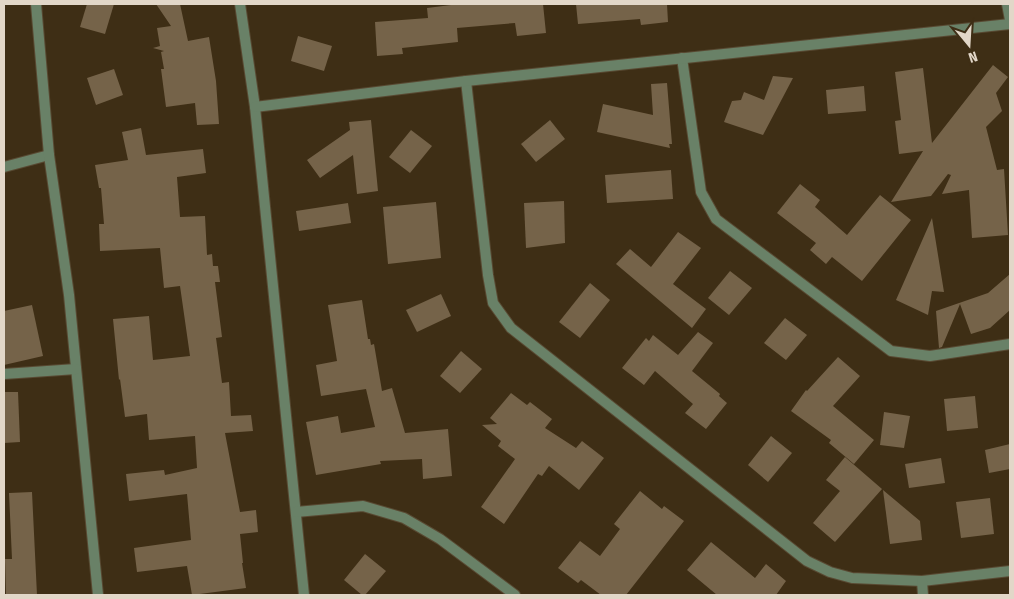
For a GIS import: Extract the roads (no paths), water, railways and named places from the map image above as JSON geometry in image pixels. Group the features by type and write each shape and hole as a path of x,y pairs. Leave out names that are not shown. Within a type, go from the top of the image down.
{"street":[{"path":"36,4 49,155 69,295 98,595"},
{"path":"240,4 255,107 304,595"},
{"path":"1007,4 1010,20"},
{"path":"255,107 466,81 1010,24"},
{"path":"682,58 701,192 716,219 891,351 930,356 1010,344"},
{"path":"466,81 488,275 493,303 511,328 807,561 830,572 852,578 922,581 1010,572"},
{"path":"4,167 49,155"},
{"path":"4,374 76,369"},
{"path":"296,512 363,506 404,518 440,539 514,595"},
{"path":"922,581 924,595"}]}
